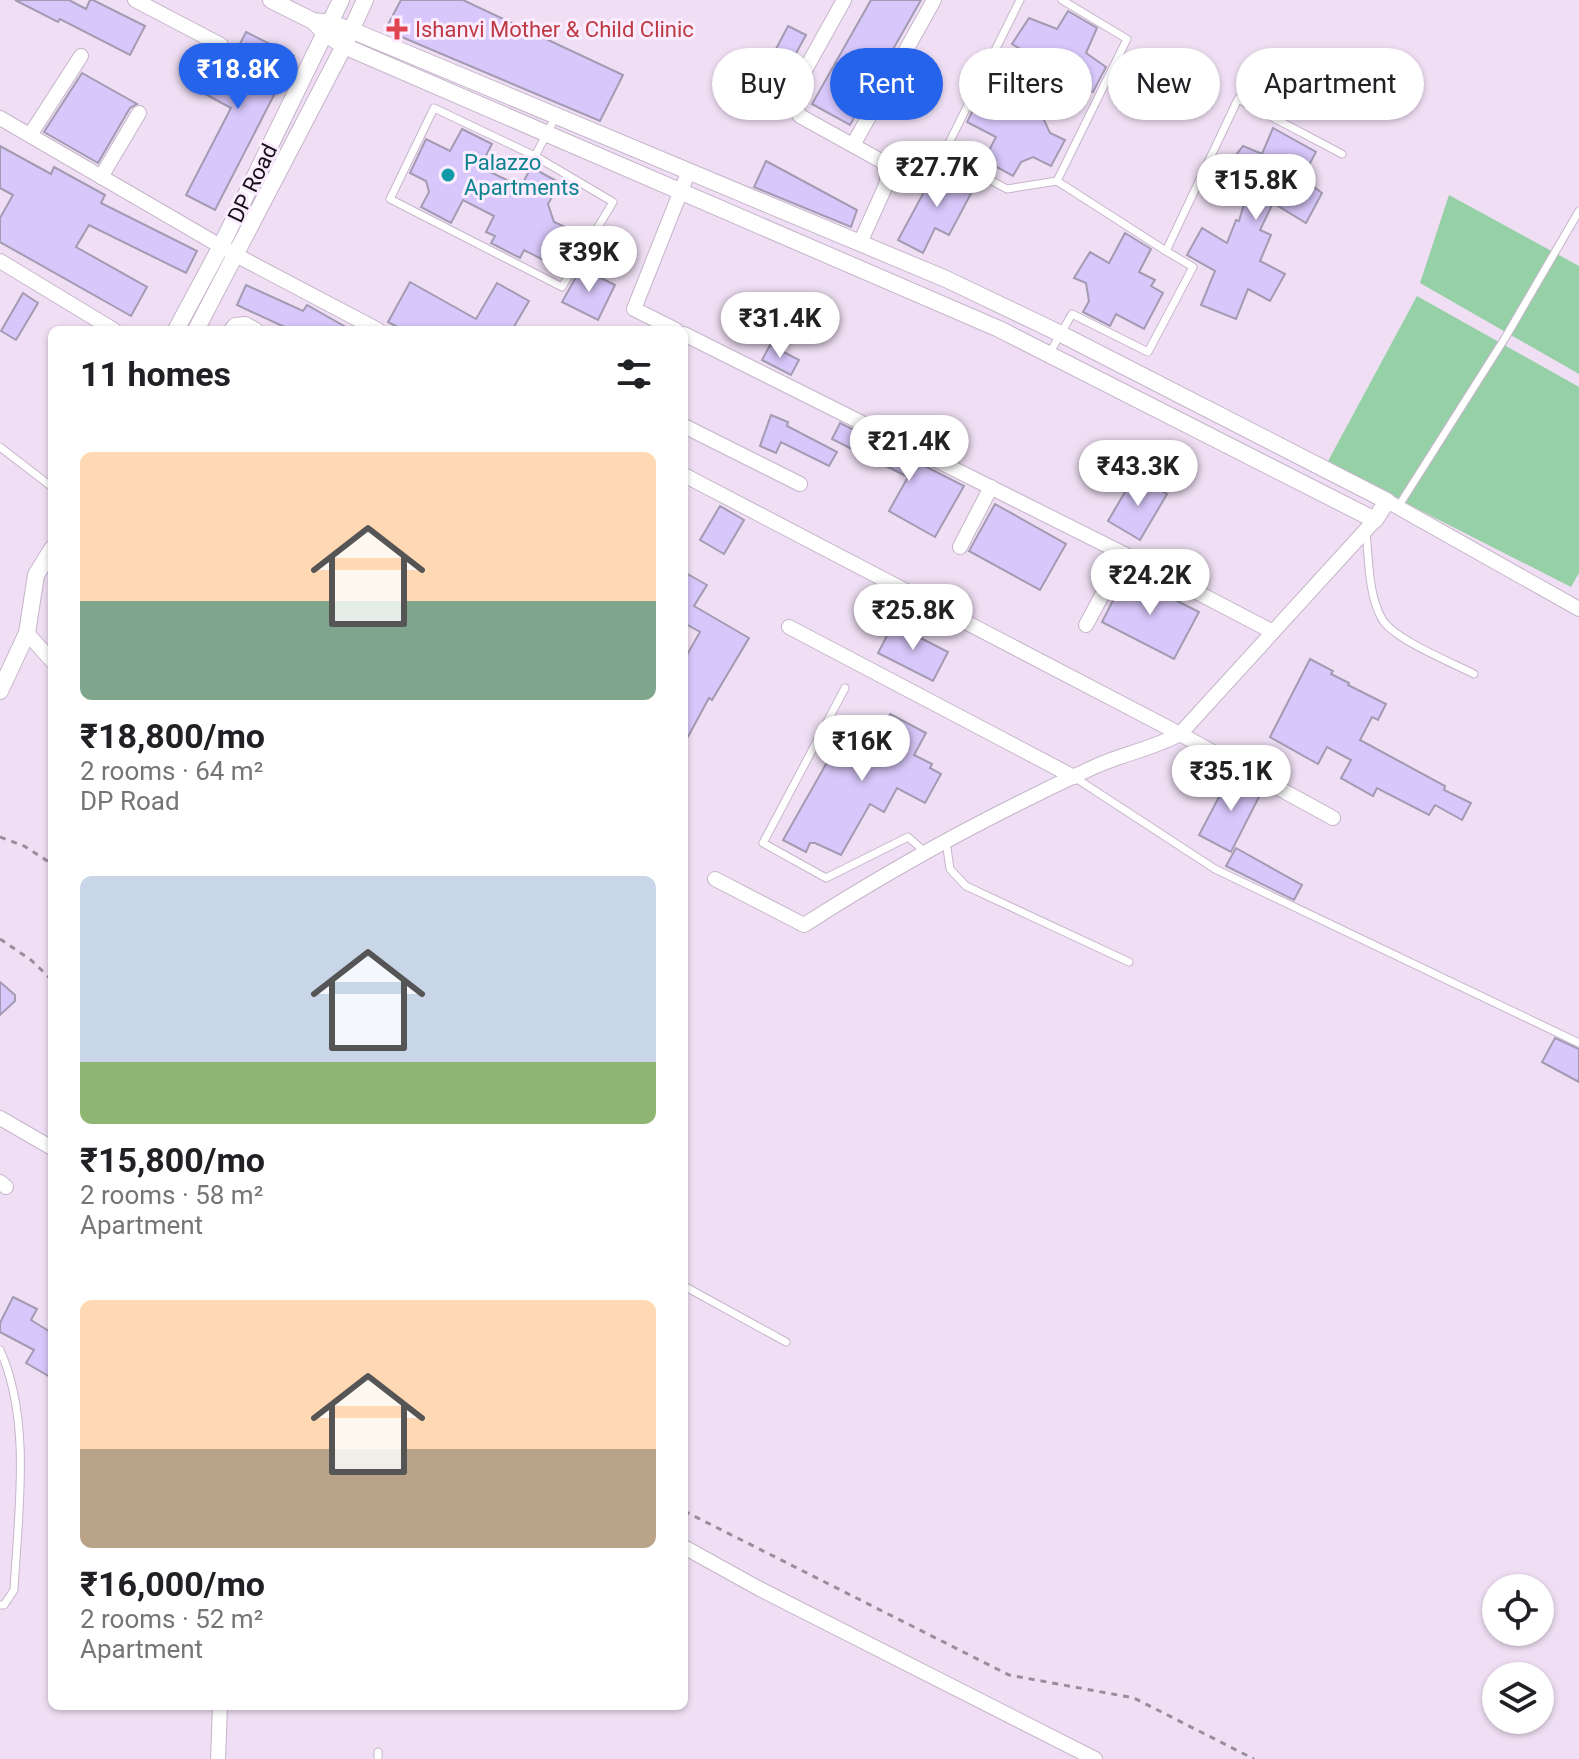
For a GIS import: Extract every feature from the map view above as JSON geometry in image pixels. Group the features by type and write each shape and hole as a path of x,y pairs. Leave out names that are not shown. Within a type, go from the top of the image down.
{"street":[{"path":"135,0 221,45"},
{"path":"271,0 328,28 351,30 946,279 1061,334 1393,504 1579,609"},
{"name":"DP Road","path":"198,326 228,250 341,0"},
{"name":"DP Road","path":"179,326 228,250 344,46 365,0"},
{"path":"844,0 795,88 795,108 800,116 883,162 888,174 886,185 860,243"},
{"path":"853,145 934,0"},
{"path":"328,28 344,46 999,329 1370,525"},
{"path":"32,132 81,56"},
{"path":"103,173 139,113"},
{"path":"0,118 70,150 103,173"},
{"path":"32,132 228,250 370,326"},
{"path":"668,326 634,309 688,173"},
{"path":"0,261 107,326"},
{"path":"688,336 1273,632"},
{"path":"688,428 800,484"},
{"path":"688,477 1180,734 1333,818"},
{"path":"960,547 991,487"},
{"path":"715,879 804,925 854,892 946,841 1098,765 1158,746 1180,734 1370,525 1393,504"},
{"path":"1086,625 1124,554"},
{"path":"0,691 27,633 36,575 48,556"},
{"path":"789,627 1074,777"},
{"path":"27,633 48,657"},
{"path":"0,1118 48,1146"},
{"path":"688,1549 758,1588 1095,1759"},
{"path":"218,1759 220,1710"}],"lane":[{"path":"1020,0 943,155 1007,189 1057,181 1193,267 1148,352 1072,314 1049,354"},
{"path":"1057,181 1127,39 1062,0"},
{"path":"1166,251 1238,99 1342,154"},
{"path":"434,108 535,156 613,202 562,287 390,199 434,108"},
{"path":"535,156 556,116"},
{"path":"1393,504 1505,338 1579,211"},
{"path":"0,447 48,484"},
{"path":"1370,525 1374,598 1383,622 1407,641 1474,674"},
{"path":"845,688 763,843 826,878 908,837 925,852"},
{"path":"1074,777 1215,869 1579,1043"},
{"path":"946,841 950,869 966,886 1129,962"},
{"path":"688,1288 786,1342"},
{"path":"0,1350 8,1368 19,1418 19,1433 14,1590 4,1605 0,1605"}],"path":[{"path":"0,837 24,846 48,861"},
{"path":"0,939 48,976"},
{"path":"688,1513 1009,1675 1134,1698 1254,1759"}],"green space":[{"path":"1449,195 1579,266 1579,374 1420,283"},
{"path":"1417,296 1579,387 1579,573 1571,587 1327,463"}],"building":[{"path":"15,0 69,0 86,9 93,0 145,26 130,55"},
{"path":"401,0 463,0 623,75 600,121 385,30"},
{"path":"871,0 921,0 894,48 844,48"},
{"path":"1068,11 1097,28 1088,48 1019,48 1012,44 1029,18 1057,29"},
{"path":"788,26 806,35 799,48 776,48"},
{"path":"246,32 294,56 215,210 186,195 231,108 196,89 208,65 225,73"},
{"path":"1092,57 1106,67 1092,92"},
{"path":"830,72 830,114 814,105"},
{"path":"82,73 137,104 130,108 98,163 44,132"},
{"path":"1044,120 1050,133 1065,140 1051,166 1033,157 1021,162 1013,176 984,160 996,137 967,122"},
{"path":"1273,128 1316,152 1302,178 1322,193 1306,223 1273,203 1260,230 1271,235 1260,261 1285,274 1270,301 1248,289 1236,319 1201,305 1215,271 1187,255 1202,228 1227,243 1236,220 1239,221 1248,190 1221,174 1243,146 1262,154"},
{"path":"462,129 492,144 480,167 521,187 531,167 560,183 548,204 554,222 570,229 553,265 524,250 520,258 491,243 495,236 486,232 494,216 463,200 451,223 421,207 429,192 426,181 410,173 426,139 450,151"},
{"path":"0,146 51,174 54,167 105,195 101,203 197,251 186,273 89,225 76,247 147,287 131,316 0,242 0,218 13,195 0,188"},
{"path":"766,161 857,210 851,227 754,187"},
{"path":"938,166 975,186 949,235 935,228 923,253 898,240"},
{"path":"1125,233 1151,249 1139,272 1155,280 1151,286 1163,293 1144,329 1116,314 1110,326 1083,312 1089,301 1086,283 1074,278 1090,252 1109,263"},
{"path":"581,268 615,285 598,320 562,302"},
{"path":"410,282 476,319 497,283 529,301 514,326 396,326 388,322"},
{"path":"246,285 303,311 307,305 344,326 282,326 237,305"},
{"path":"23,293 38,303 16,340 1,331"},
{"path":"770,345 799,360 791,375 762,360"},
{"path":"771,415 837,452 829,466 781,442 776,453 760,446"},
{"path":"840,423 964,486 935,537 889,511 908,477 832,439"},
{"path":"1135,475 1167,494 1140,540 1108,521"},
{"path":"995,504 1066,544 1040,590 969,551"},
{"path":"720,506 744,520 724,554 700,540"},
{"path":"688,574 707,585 694,606 749,638 712,700 709,698 688,737 688,653 700,632 688,625"},
{"path":"1126,575 1199,612 1174,659 1102,622"},
{"path":"893,624 948,652 933,681 878,653"},
{"path":"1310,659 1333,671 1331,674 1348,685 1386,704 1378,720 1372,717 1360,740 1471,803 1462,820 1435,805 1429,815 1377,788 1373,796 1341,778 1351,760 1327,747 1318,764 1270,737"},
{"path":"890,714 926,733 914,755 932,764 930,768 941,774 925,803 897,788 884,812 870,804 841,855 815,843 810,843 806,852 783,840 851,720 879,736"},
{"path":"1231,774 1262,791 1231,852 1199,835"},
{"path":"1236,848 1302,885 1294,900 1226,866"},
{"path":"0,982 15,995 15,1001 0,1015"},
{"path":"1555,1038 1579,1049 1579,1082 1542,1062"},
{"path":"13,1297 37,1309 31,1320 48,1331 48,1376 26,1363 34,1350 0,1332 0,1323"}],"place":[{"name":"Ishanvi Mother & Child Clinic","path":"397,29"},
{"name":"Palazzo Apartments","path":"448,175"}]}
